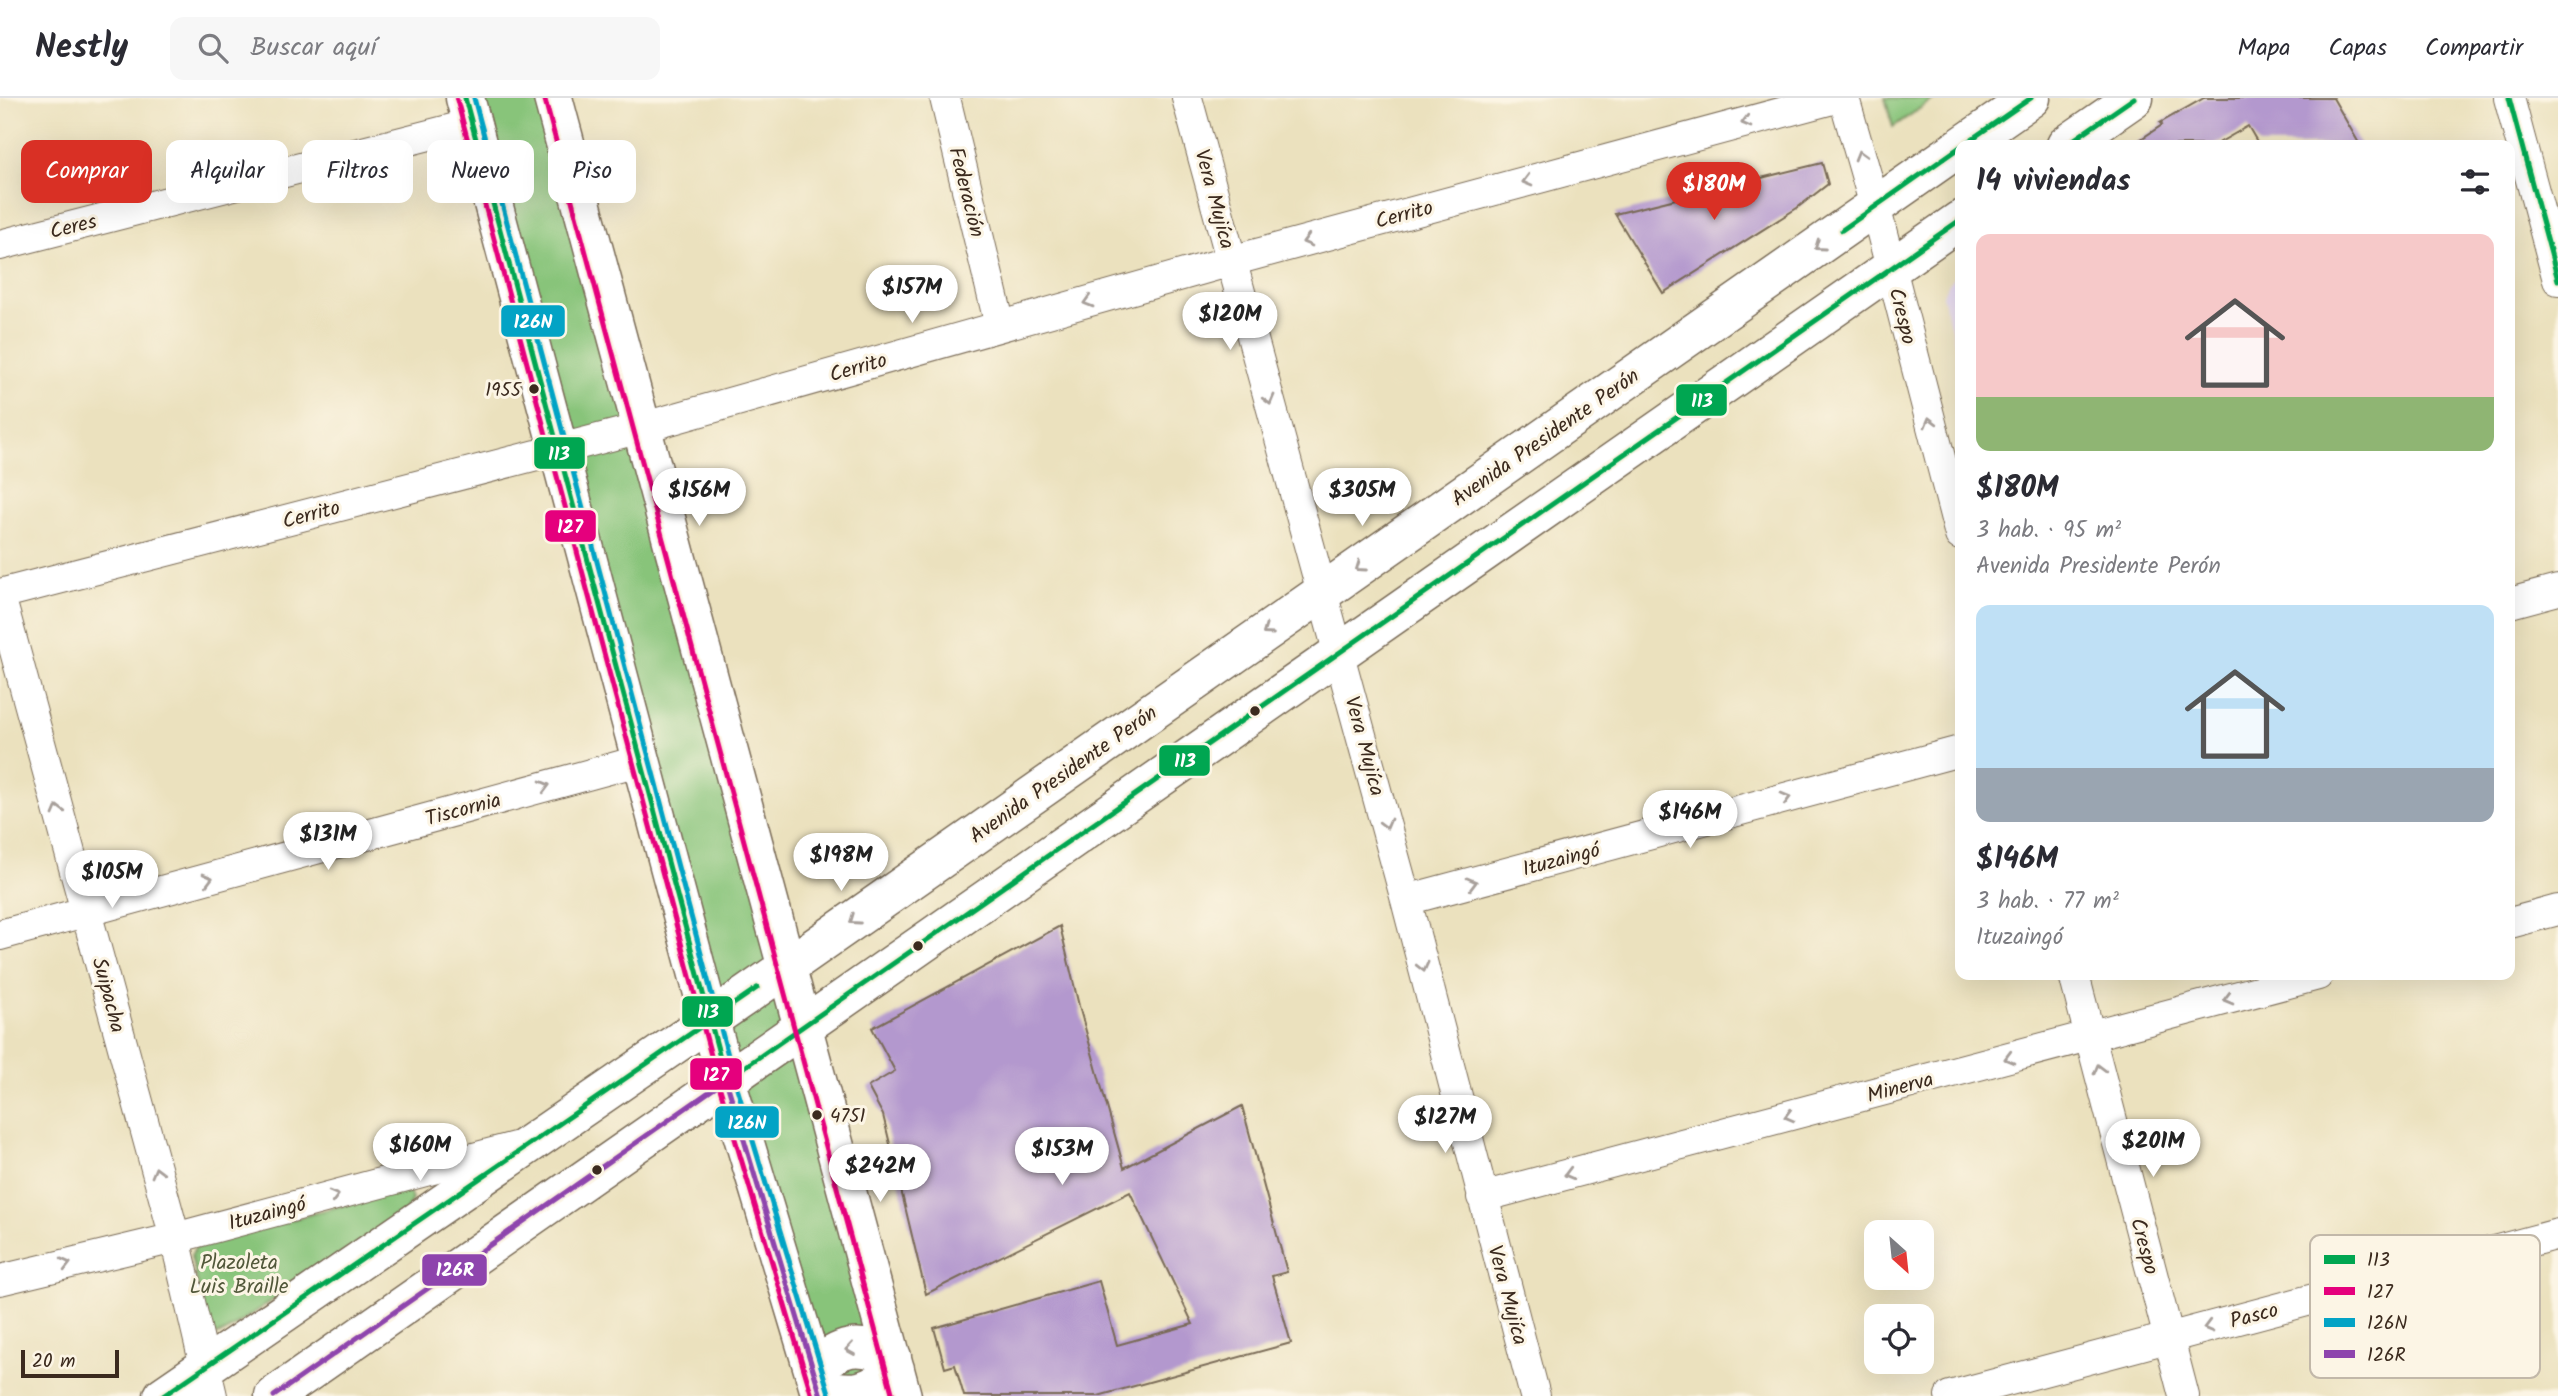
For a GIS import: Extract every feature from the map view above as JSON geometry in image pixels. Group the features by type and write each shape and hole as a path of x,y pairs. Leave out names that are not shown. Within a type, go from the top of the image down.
{"main road":[{"name":"Avenida Presidente Perón","path":"1970,140 2031,98"},
{"path":"2073,140 2134,98"},
{"path":"469,111 726,1080 818,1384 834,1393 852,1394 868,1390 896,1374 641,428 561,100"},
{"name":"Avenida Presidente Perón","path":"163,1396 208,1382 533,1142 1955,150"},
{"path":"274,1396 1955,223"}],"street":[{"name":"Federación","path":"945,98 1000,326"},
{"name":"Vera Mujíca","path":"1188,98 1406,900 1535,1396"},
{"name":"Cerrito","path":"0,595 641,428 1231,261 1836,98"},
{"name":"Crespo","path":"1844,98 1875,206 1955,516"},
{"path":"2509,98 2555,261"},
{"name":"Ceres","path":"0,245 469,111"},
{"path":"2515,602 2558,590"},
{"name":"Suipacha","path":"0,595 175,1238 208,1382"},
{"name":"Ituzaingó","path":"1406,900 1955,752"},
{"name":"Tiscornia","path":"0,935 642,760"},
{"path":"2515,922 2558,910"},
{"name":"Crespo","path":"2075,980 2184,1396"},
{"name":"Minerva","path":"1482,1197 2299,980"},
{"name":"Ituzaingó","path":"0,1280 175,1238 533,1142"},
{"name":"Pasco","path":"2540,1239 2558,1234"},
{"name":"Pasco","path":"1950,1396 2310,1300"}],"shaded area":[{"path":"1955,275 1955,343 1942,295"}],"green space":[{"path":"465,98 553,98 564,140 548,140 548,203 581,203 902,1396 821,1396 494,203 534,203 534,140 477,140"},
{"path":"1885,98 1935,98 1893,127"},
{"name":"Plazoleta Luis Braille","path":"403,1188 409,1191 412,1199 407,1210 224,1333 216,1335 209,1332 191,1256 195,1247"}],"building":[{"path":"2204,98 2333,98 2357,140 2256,140 2248,126 2224,140 2140,140 2162,125 2160,123"},
{"path":"1822,163 1828,184 1797,208 1663,293 1615,214"},
{"path":"1060,926 1124,1168 1242,1106 1287,1272 1272,1276 1291,1343 1098,1396 964,1396 955,1365 945,1368 934,1328 1099,1281 1117,1345 1193,1324 1130,1192 926,1294 883,1115 868,1087 895,1071 872,1028"}],"transit line":[{"name":"113","path":"465,98 726,1080 1955,223"},
{"name":"126N","path":"474,98 734,1078 829,1393"},
{"name":"113","path":"1970,140 2031,98"},
{"name":"113","path":"2073,140 2134,98"},
{"name":"113","path":"2509,98 2558,280"},
{"name":"127","path":"457,100 718,1082 812,1396"},
{"name":"127","path":"545,100 893,1396"},
{"name":"113","path":"1842,230 1955,151"},
{"name":"113","path":"163,1396 757,988"},
{"name":"126R","path":"274,1396 726,1080 821,1396"}],"place":[{"name":"1955","path":"534,389"},
{"name":"4751","path":"817,1115"}]}
